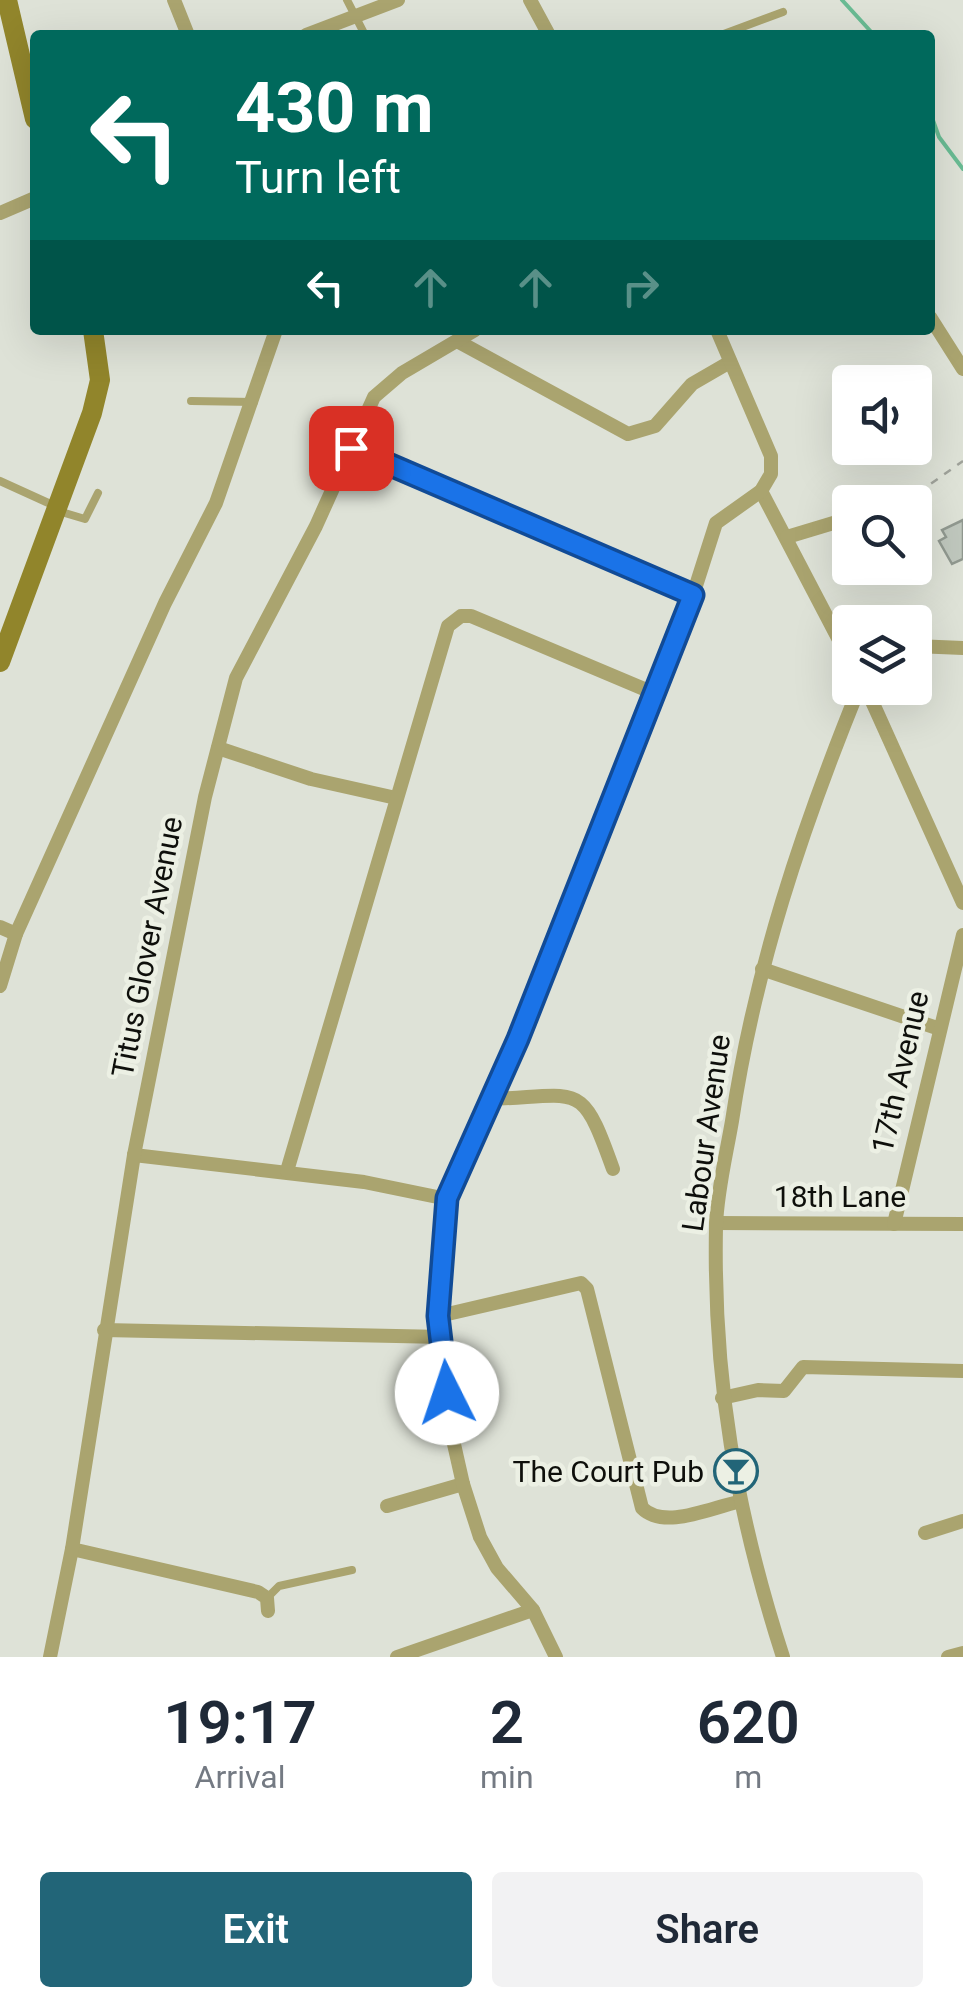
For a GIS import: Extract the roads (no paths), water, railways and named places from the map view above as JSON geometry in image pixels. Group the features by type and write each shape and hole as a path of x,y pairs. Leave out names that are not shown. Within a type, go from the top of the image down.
{"street":[{"path":"6,0 29,74"},
{"path":"174,0 186,30"},
{"path":"319,30 398,0"},
{"path":"530,0 545,30"},
{"path":"0,213 30,200"},
{"path":"935,325 963,369"},
{"path":"0,662 98,394 93,335"},
{"path":"0,986 16,934 216,503 274,335"},
{"name":"Titus Glover Avenue","path":"50,1657 72,1549 134,1155 236,678 383,388 468,335"},
{"path":"556,1657 534,1610 496,1568 480,1537 448,1422 443,1337 438,1316 447,1198 656,694 716,523 761,491 773,462 719,335"},
{"path":"459,342 628,434 655,426 692,384 730,362"},
{"path":"351,448 693,595"},
{"path":"761,491 832,620"},
{"path":"787,537 832,523"},
{"path":"288,1171 444,635 461,616 656,694"},
{"path":"932,647 963,648"},
{"name":"Labour Avenue","path":"783,1657 738,1502 722,1398 716,1223 740,1071 762,969 791,865 855,705"},
{"path":"870,705 963,902"},
{"path":"218,748 311,779 396,798"},
{"path":"0,927 16,934"},
{"name":"17th Avenue","path":"894,1224 937,1028 963,934"},
{"path":"762,969 937,1028"},
{"path":"491,1099 561,1096 585,1103 593,1111 614,1168"},
{"path":"134,1155 288,1171 447,1198"},
{"name":"18th Lane","path":"716,1223 963,1224"},
{"path":"438,1316 581,1283 587,1289 642,1508 650,1517 663,1519 738,1502"},
{"path":"104,1330 443,1337"},
{"path":"722,1398 758,1390 784,1392 803,1366 963,1371"},
{"path":"387,1506 463,1484"},
{"path":"925,1533 963,1521"},
{"path":"72,1549 267,1604"},
{"path":"398,1657 534,1610"},
{"path":"948,1657 963,1653"}],"lane":[{"path":"347,0 362,30"},
{"path":"735,30 783,12"},
{"path":"191,401 254,402"},
{"path":"0,481 85,520 98,493"},
{"path":"267,1604 280,1586 352,1570"}],"waterway":[{"path":"842,0 869,30"},
{"path":"935,126 963,169"}],"place":[{"name":"The Court Pub","path":"736,1471"}]}
